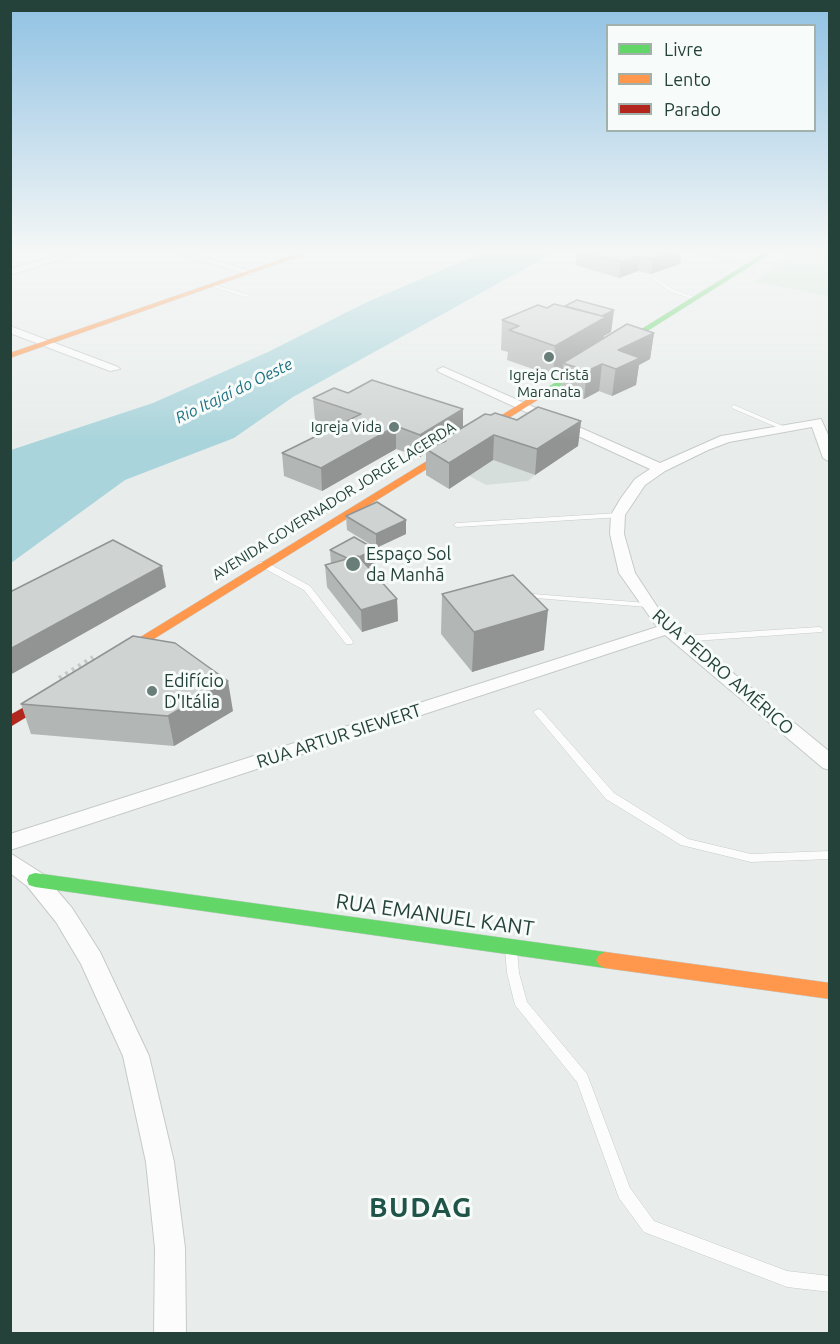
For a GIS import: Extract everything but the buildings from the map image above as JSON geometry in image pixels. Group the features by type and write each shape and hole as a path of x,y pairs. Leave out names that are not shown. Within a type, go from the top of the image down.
{"main road":[{"path":"10,356 125,316"},
{"name":"AVENIDA GOVERNADOR JORGE LACERDA","path":"103,664 519,406 611,345 663,316"},
{"path":"10,722 64,688"},
{"name":"RUA EMANUEL KANT","path":"35,880 830,991"}],"street":[{"path":"10,329 114,369"},
{"path":"443,370 660,468"},
{"path":"618,515 640,482 660,468 703,447 817,422 830,412"},
{"path":"817,422 830,458"},
{"name":"RUA PEDRO AMÉRICO","path":"618,515 620,552 627,573 647,605 674,634 830,763"},
{"name":"RUA ARTUR SIEWERT","path":"10,842 674,634"},
{"path":"10,861 35,880 64,915 91,959 136,1056 160,1162 170,1248 170,1334"}],"lane":[{"path":"734,407 783,428"},
{"path":"457,525 618,515"},
{"path":"263,564 307,588 349,642"},
{"path":"536,596 647,605"},
{"path":"674,634 819,630"},
{"path":"538,712 610,796 685,842 751,858 830,855"},
{"path":"511,946 513,973 521,1005 582,1078 624,1194 649,1227 788,1279 830,1284"}],"shaded area":[{"path":"456,454 493,460 535,475 528,481 486,485 443,462"}],"water":[{"name":"Rio Itajaí do Oeste","path":"340,316 440,316 293,397 234,438 125,480 11,563 11,450 153,403 268,352"}],"traffic: fast":[{"path":"541,394 667,316"},
{"path":"35,880 605,960"}],"traffic: slow":[{"path":"10,356 125,316"},
{"path":"115,657 541,394"},
{"path":"605,960 830,991"}],"traffic: jam":[{"path":"10,722 53,695"}],"place":[{"name":"Igreja Cristã Maranata","path":"549,357"},
{"name":"Igreja Vida","path":"394,427"},
{"name":"Espaço Sol da Manhã","path":"353,564"},
{"name":"Edifício D'Itália","path":"152,691"}],"district":[{"name":"BUDAG","path":"421,1208"}]}
